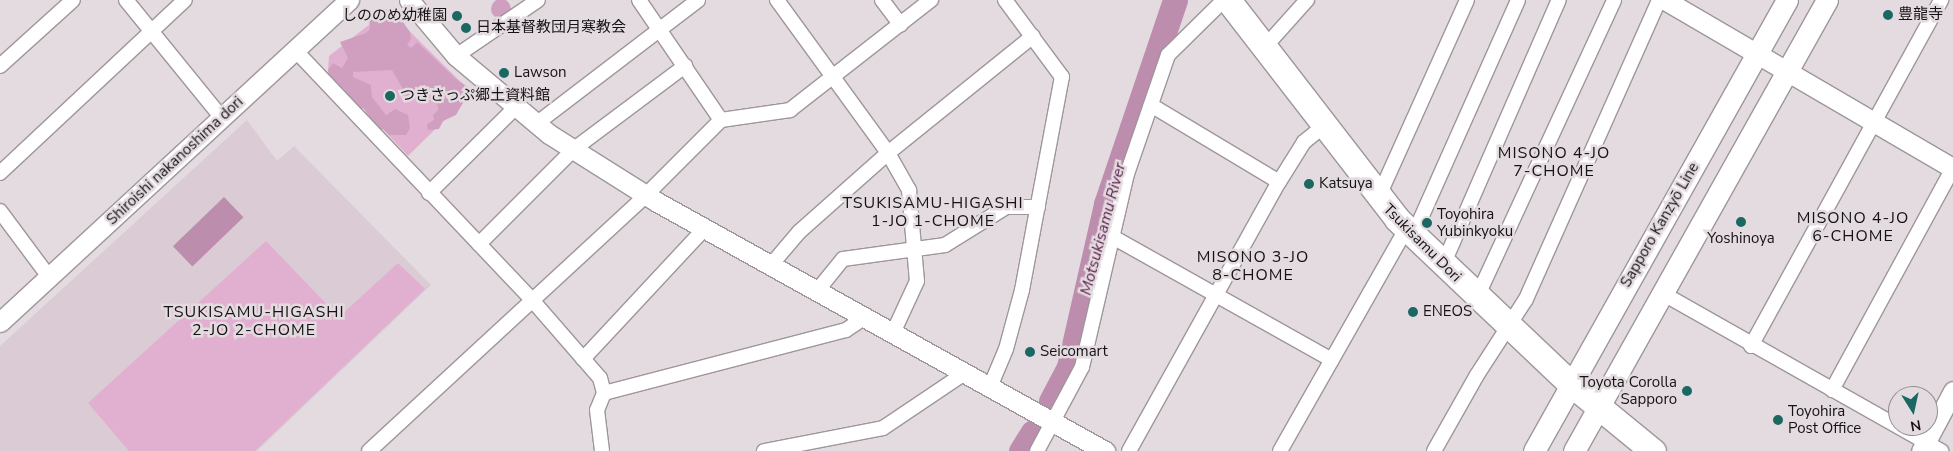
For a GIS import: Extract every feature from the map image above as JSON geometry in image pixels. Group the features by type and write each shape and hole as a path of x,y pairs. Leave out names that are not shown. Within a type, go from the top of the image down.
{"highway":[{"name":"Tsukisamu Dori","path":"1226,0 1378,198 1410,232 1570,384 1653,451"}],"main road":[{"name":"Sapporo Kanzyō Line","path":"1534,451 1570,384 1788,0"},
{"path":"1574,451 1827,0"}],"street":[{"path":"0,66 73,0"},
{"path":"126,0 222,118"},
{"path":"0,173 185,0"},
{"name":"Shiroishi nakanoshima dori","path":"0,322 349,0"},
{"path":"409,0 456,56 536,124 574,149 646,195 704,228 1105,451"},
{"path":"456,56 538,0"},
{"path":"639,0 721,120"},
{"path":"536,124 698,0"},
{"path":"777,0 888,153 909,190 917,281 893,333"},
{"path":"882,0 901,25"},
{"path":"369,451 646,195 721,120 790,110 931,0"},
{"path":"990,387 1006,349 1038,207 1062,77 1033,36 1004,0"},
{"path":"1037,451 1054,423 1082,367 1111,236 1127,174 1168,55 1226,0"},
{"path":"1263,49 1307,0"},
{"path":"1378,198 1467,0"},
{"path":"1280,451 1332,360 1410,232 1518,0"},
{"path":"1443,265 1559,0"},
{"path":"1477,297 1614,0"},
{"path":"1434,451 1526,299 1659,0"},
{"path":"1665,0 1953,168 1832,390"},
{"path":"1751,346 1941,0"},
{"path":"771,265 799,232 888,153 1033,36"},
{"path":"295,50 429,194 533,301 600,378 604,393 597,410 602,451"},
{"path":"479,244 574,149 684,66"},
{"path":"1151,105 1280,182"},
{"path":"429,194 516,108"},
{"path":"1129,451 1216,293 1304,142 1324,126"},
{"path":"817,291 843,259 915,251 945,245 1006,207 1038,207"},
{"path":"0,211 49,277"},
{"path":"583,359 704,228"},
{"path":"1111,236 1216,293 1332,360"},
{"path":"1662,293 1929,448 1953,391"},
{"path":"604,393 846,330 865,317"},
{"path":"764,451 883,428 966,374"}],"shaded area":[{"path":"501,-1 508,2 511,9 508,16 501,19 494,16 491,9 494,2"},
{"path":"380,9 392,9 398,15 410,32 411,39 407,45 411,48 417,42 456,79 471,89 470,99 464,101 456,115 443,121 439,129 428,130 427,124 434,120 433,115 438,110 437,97 427,99 423,93 408,98 392,70 353,72 353,77 371,85 372,97 386,115 395,109 408,115 410,128 406,135 389,135 383,129 379,131 364,109 349,103 344,89 329,80 328,70 333,63 342,68 348,58 340,42 366,33 370,29 369,17"},
{"path":"388,10 472,93 408,156 328,70 329,56"},
{"path":"247,120 277,161 294,146 431,285 257,451 0,451 0,346"},
{"path":"224,197 243,217 192,266 173,246"},
{"path":"266,241 339,317 398,263 425,289 255,451 129,451 88,403"}],"waterway":[{"name":"Motsukisamu River","path":"1051,401 1069,367 1106,204 1175,0"},
{"path":"1021,451 1033,432"}],"place":[{"name":"豊龍寺","path":"1888,15"},
{"name":"しののめ幼稚園","path":"457,16"},
{"name":"日本基督教団月寒教会","path":"466,28"},
{"name":"Lawson","path":"504,73"},
{"name":"つきさっぷ郷土資料館","path":"390,96"},
{"name":"Katsuya","path":"1309,184"},
{"name":"Yoshinoya","path":"1741,222"},
{"name":"Toyohira Yubinkyoku","path":"1427,223"},
{"name":"ENEOS","path":"1413,312"},
{"name":"Seicomart","path":"1030,352"},
{"name":"Toyota Corolla Sapporo","path":"1687,391"},
{"name":"Toyohira Post Office","path":"1778,420"}],"district":[{"name":"MISONO 4-JO 7-CHOME","path":"1554,162"},
{"name":"TSUKISAMU-HIGASHI 1-JO 1-CHOME","path":"933,212"},
{"name":"MISONO 4-JO 6-CHOME","path":"1853,227"},
{"name":"MISONO 3-JO 8-CHOME","path":"1253,266"},
{"name":"TSUKISAMU-HIGASHI 2-JO 2-CHOME","path":"254,321"}]}
